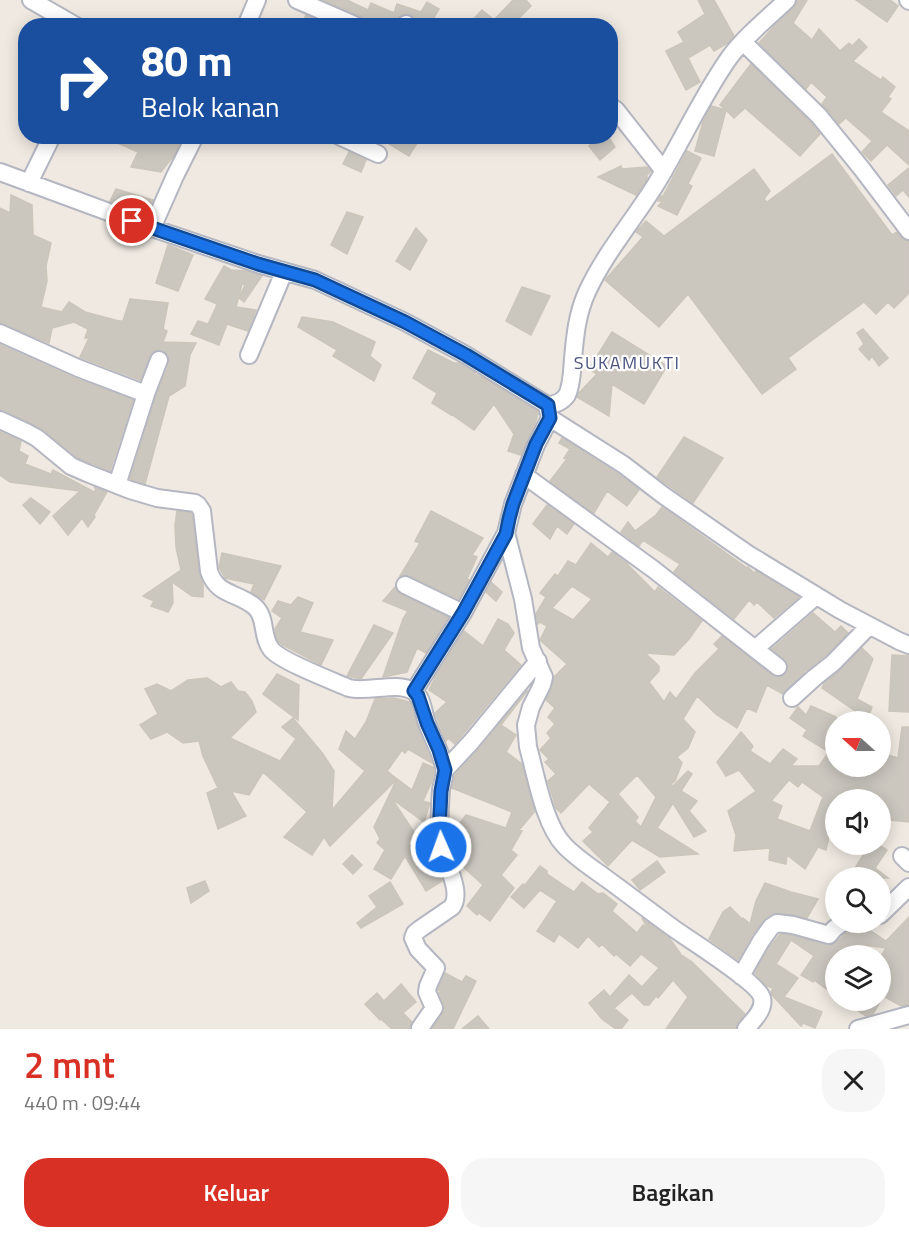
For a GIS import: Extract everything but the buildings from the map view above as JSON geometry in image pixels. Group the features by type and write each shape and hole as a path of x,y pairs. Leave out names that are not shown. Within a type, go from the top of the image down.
{"street":[{"path":"31,0 62,18"},
{"path":"249,18 257,0"},
{"path":"297,0 339,18"},
{"path":"414,691 463,613 506,534 513,504 549,411 552,405 563,400 568,393 573,370 579,311 594,276 664,171 709,89 730,57 788,0"},
{"path":"743,42 819,116 909,231"},
{"path":"618,113 664,171"},
{"path":"29,183 48,144"},
{"path":"152,228 191,144"},
{"path":"356,144 378,154"},
{"path":"0,172 152,228 258,264 315,280 405,322 466,355 549,411 654,489 748,554 869,626 909,645"},
{"path":"249,355 284,272"},
{"path":"0,333 78,368 146,394"},
{"path":"117,485 159,360"},
{"path":"0,420 37,438 71,466 157,498 198,505 202,510 211,579 223,590 250,603 257,609 261,615 267,642 276,654 350,688 368,690 403,687 414,691 418,696 445,770 441,791 439,833 456,896 452,907 414,935 418,949 436,968 427,992 434,1008 421,1029"},
{"path":"524,475 653,569 778,667"},
{"path":"506,534 523,600 531,648 542,672 543,681 528,714 526,736 553,832 564,846 582,860 759,991 763,1001 760,1012 749,1028"},
{"path":"405,585 463,613"},
{"path":"755,649 816,596"},
{"path":"792,698 833,663 869,626"},
{"path":"445,770 538,661"},
{"path":"891,904 909,886"},
{"path":"741,976 761,941 771,927 777,923 829,935 831,933"},
{"path":"858,1029 909,1015"}],"district":[{"name":"SUKAMUKTI","path":"627,363"}],"route":[{"path":"132,221 258,264 315,280 405,322 466,355 548,405 550,418 536,444 513,504 506,534 463,613 414,691 418,696 445,770 441,791 439,833 441,847"}]}
